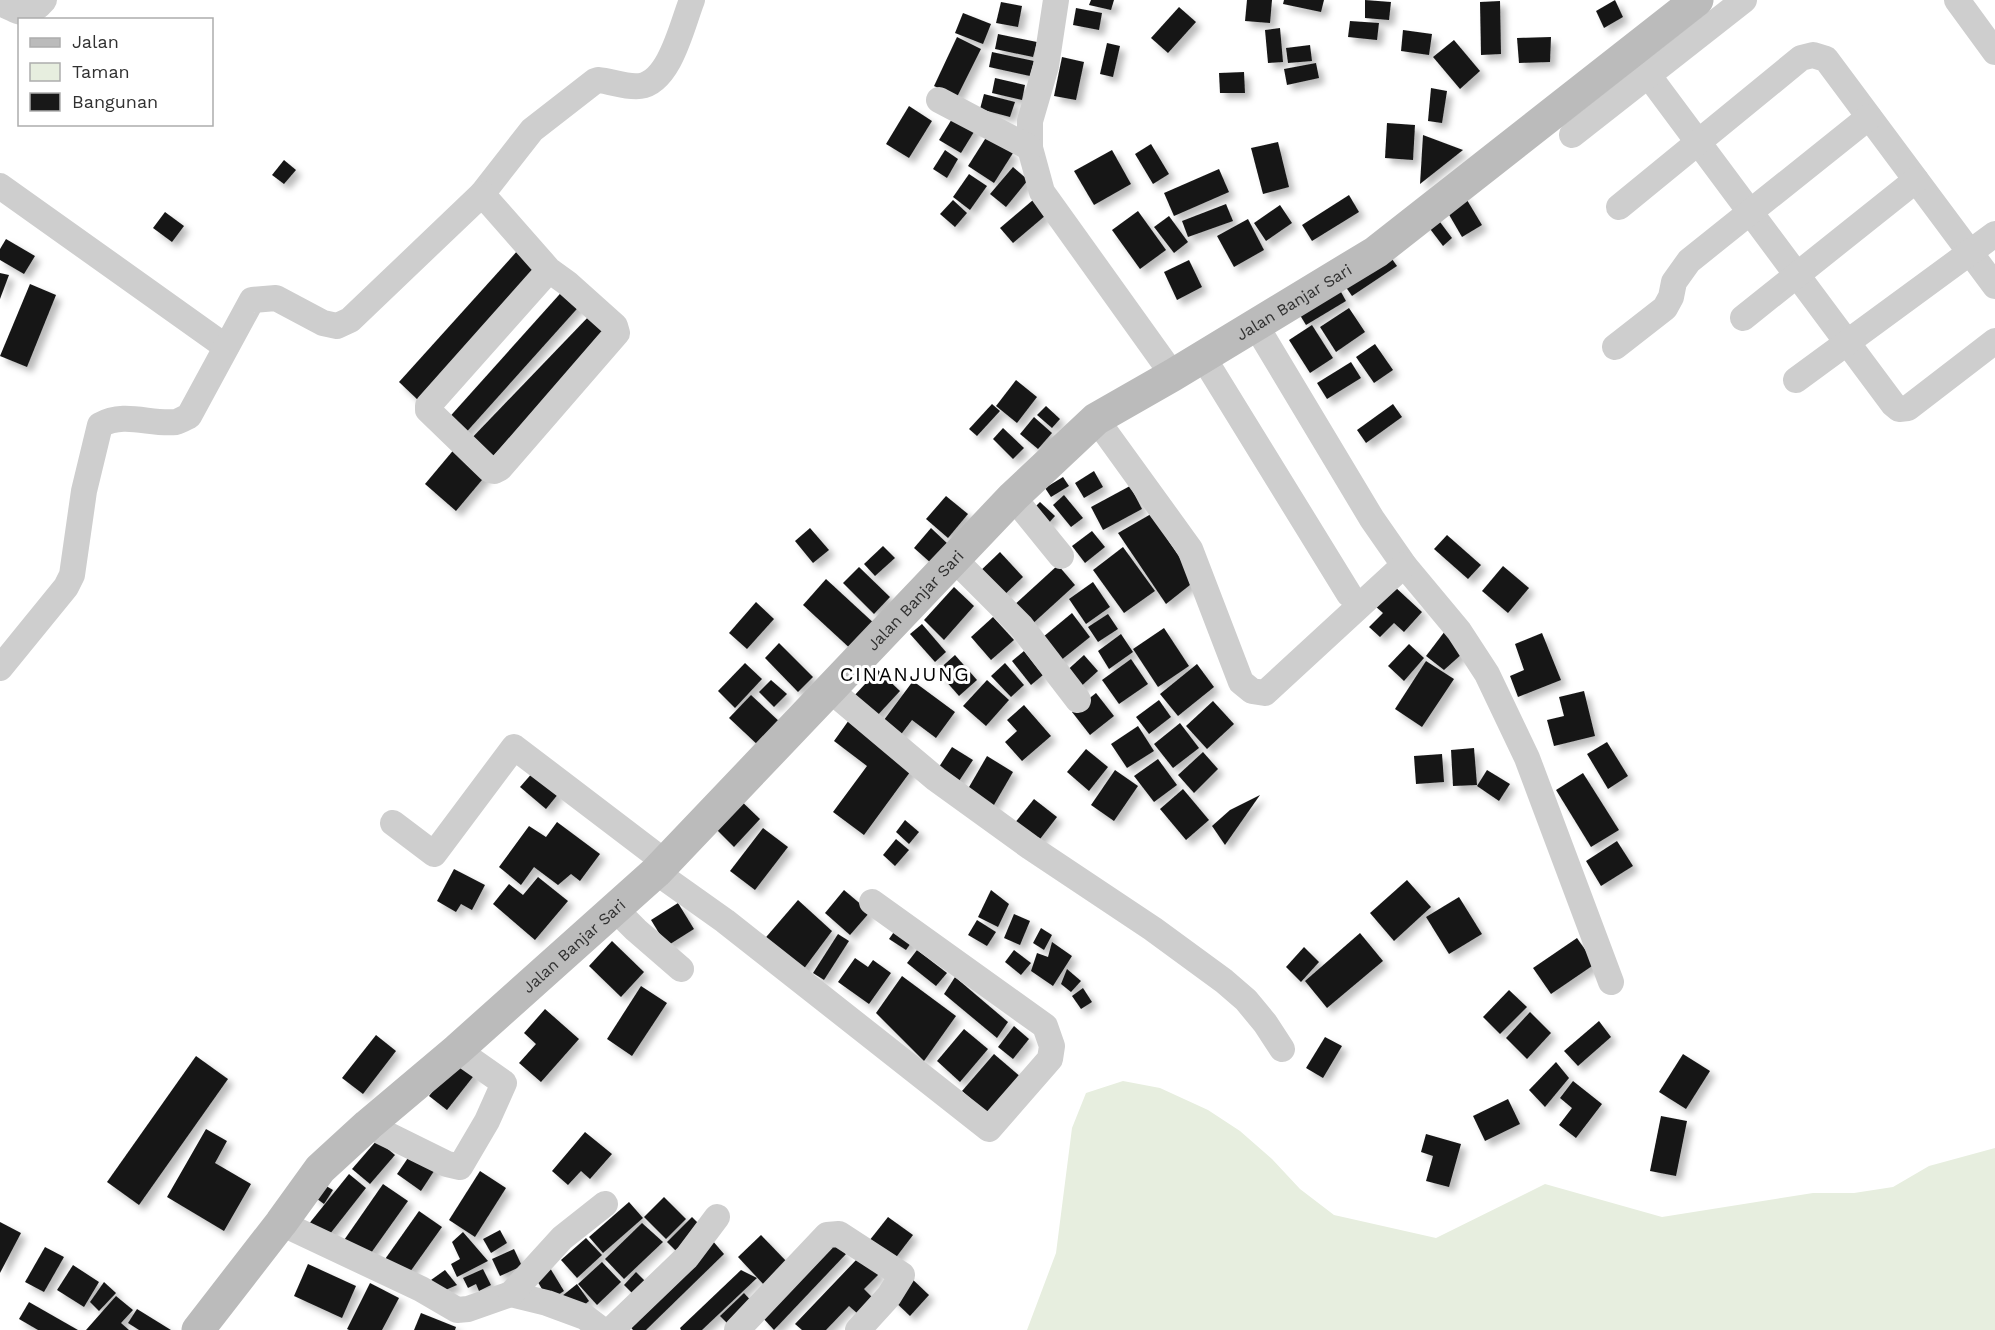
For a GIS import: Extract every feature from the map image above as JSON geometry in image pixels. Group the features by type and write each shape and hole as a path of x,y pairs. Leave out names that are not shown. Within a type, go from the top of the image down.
{"street":[{"path":"0,3 18,11 30,13 35,11 44,0"},
{"path":"0,668 66,587 72,574 84,491 100,425 110,419 177,422 189,416 252,300 276,298 323,323 337,326 350,320 482,194 532,130 595,81 642,86 656,79 666,68 692,0"},
{"path":"1056,0 1046,66 1030,122 1030,148 1042,192 1173,375"},
{"name":"Jalan Banjar Sari","path":"198,1330 320,1169 661,867 1013,497 1096,418 1173,375 1376,252 1639,63 1697,0"},
{"path":"1572,135 1639,63 1744,0"},
{"path":"1957,0 1994,50"},
{"path":"1619,207 1699,144 1801,58 1813,55 1826,59 1995,286"},
{"path":"1639,63 1899,409 1908,408 1995,341"},
{"path":"939,100 1030,148"},
{"path":"1615,347 1665,308 1671,297 1674,282 1689,261 1869,117"},
{"path":"1743,318 1916,180"},
{"path":"0,186 226,347"},
{"path":"482,194 549,270 615,326 618,333 500,468 490,470 428,410 428,406 549,270"},
{"path":"1796,380 1846,341 1995,234"},
{"path":"1256,324 1372,519 1404,566 1459,631 1488,674 1527,758 1611,982"},
{"path":"1203,357 1349,594"},
{"path":"1096,418 1190,549 1241,682 1252,691 1265,693 1404,566"},
{"path":"1013,497 1061,556"},
{"path":"954,559 1021,626 1078,700"},
{"path":"830,689 936,779 1030,847 1153,929 1224,981 1265,1023 1282,1049"},
{"path":"393,823 434,854 514,747 725,921 989,1129 1050,1059 1052,1046 1045,1026 872,902"},
{"path":"615,909 681,969"},
{"path":"368,1125 447,1164 460,1167 487,1121 504,1083 457,1050"},
{"path":"281,1223 421,1289 457,1310 468,1309 511,1294 562,1238 605,1204"},
{"path":"611,1330 687,1257 717,1217"},
{"path":"736,1330 827,1235 833,1233 839,1234 902,1275 889,1296 858,1330"},
{"path":"511,1294 547,1303 585,1317 602,1330"}],"green space":[{"path":"1123,1081 1160,1088 1208,1110 1240,1131 1272,1159 1300,1189 1334,1215 1436,1238 1545,1184 1662,1217 1813,1193 1854,1193 1893,1187 1929,1166 1995,1148 1995,1330 1027,1330 1056,1253 1072,1128 1086,1093"}],"building":[{"path":"1091,0 1114,0 1111,10 1089,5"},
{"path":"1247,0 1272,0 1270,23 1245,21"},
{"path":"1284,0 1324,0 1321,12 1283,4"},
{"path":"1365,0 1391,2 1389,20 1365,18"},
{"path":"1615,0 1623,17 1604,28 1596,11"},
{"path":"1500,1 1501,54 1481,55 1480,2"},
{"path":"1001,2 1022,6 1018,27 996,23"},
{"path":"1179,7 1196,22 1168,53 1151,38"},
{"path":"1076,8 1102,13 1099,30 1073,25"},
{"path":"963,13 991,24 983,44 955,33"},
{"path":"1350,21 1379,23 1377,40 1348,37"},
{"path":"1280,28 1283,62 1268,63 1265,30"},
{"path":"1403,30 1432,34 1429,55 1401,51"},
{"path":"998,34 1037,42 1033,57 995,49"},
{"path":"957,37 981,49 957,97 934,86"},
{"path":"1551,37 1550,62 1519,63 1517,38"},
{"path":"1454,40 1480,71 1460,89 1433,57"},
{"path":"1107,43 1120,46 1113,77 1100,74"},
{"path":"1310,45 1312,61 1288,63 1286,48"},
{"path":"992,52 1034,61 1030,76 989,67"},
{"path":"1062,57 1084,62 1076,100 1054,96"},
{"path":"1316,63 1319,78 1287,85 1284,69"},
{"path":"1244,72 1245,93 1220,93 1219,73"},
{"path":"995,78 1025,85 1022,100 992,93"},
{"path":"1431,88 1447,91 1442,123 1428,121"},
{"path":"984,94 1015,102 1010,117 980,109"},
{"path":"909,106 932,121 909,158 886,144"},
{"path":"955,114 977,127 961,153 939,140"},
{"path":"1387,123 1415,125 1413,160 1385,158"},
{"path":"1423,135 1463,150 1420,184"},
{"path":"987,136 1013,153 994,183 968,166"},
{"path":"1278,142 1289,187 1263,194 1251,148"},
{"path":"1151,144 1169,174 1153,184 1135,154"},
{"path":"945,150 958,159 947,178 933,169"},
{"path":"1112,150 1131,184 1094,205 1074,171"},
{"path":"284,160 296,170 284,184 272,175"},
{"path":"1013,167 1028,180 1006,207 990,194"},
{"path":"1219,169 1229,192 1174,216 1164,193"},
{"path":"969,174 987,186 970,210 953,197"},
{"path":"1349,195 1359,212 1312,241 1302,225"},
{"path":"1464,195 1482,225 1462,237 1444,206"},
{"path":"953,200 967,213 955,227 940,214"},
{"path":"1033,200 1046,215 1013,243 1000,228"},
{"path":"1226,204 1233,221 1188,237 1182,221"},
{"path":"1280,205 1292,223 1266,241 1254,223"},
{"path":"1138,211 1166,250 1140,269 1112,230"},
{"path":"165,212 184,226 172,242 153,228"},
{"path":"1434,214 1452,238 1443,246 1424,221"},
{"path":"1169,216 1188,242 1174,253 1154,227"},
{"path":"1248,219 1264,250 1234,267 1217,236"},
{"path":"6,239 35,256 24,274 0,260 0,249"},
{"path":"519,249 539,267 419,401 399,382"},
{"path":"1387,252 1397,266 1352,296 1343,283"},
{"path":"1189,260 1202,287 1177,300 1164,272"},
{"path":"0,273 9,275 0,299"},
{"path":"1336,283 1346,301 1306,325 1295,307"},
{"path":"30,284 56,295 27,367 0,356"},
{"path":"567,286 584,301 462,437 445,422"},
{"path":"1349,308 1365,332 1336,352 1320,327"},
{"path":"591,314 610,333 487,462 467,443"},
{"path":"1312,325 1333,358 1310,373 1289,340"},
{"path":"1375,344 1393,370 1374,383 1356,357"},
{"path":"1351,362 1361,378 1327,399 1317,383"},
{"path":"1016,380 1037,397 1017,423 996,406"},
{"path":"992,404 1000,411 977,436 969,429"},
{"path":"1393,404 1402,417 1366,443 1357,430"},
{"path":"1046,406 1060,419 1052,428 1037,415"},
{"path":"1034,417 1052,433 1038,449 1020,434"},
{"path":"1003,428 1024,448 1013,459 993,439"},
{"path":"456,447 487,474 456,511 425,484"},
{"path":"1094,471 1103,487 1084,498 1075,483"},
{"path":"1063,477 1069,486 1051,497 1045,488"},
{"path":"1130,486 1142,509 1103,530 1091,507"},
{"path":"1064,495 1083,518 1071,527 1053,505"},
{"path":"946,496 968,514 948,538 926,519"},
{"path":"1040,502 1055,516 1047,525 1032,510"},
{"path":"1151,514 1195,581 1166,604 1118,533"},
{"path":"810,528 829,550 813,563 795,541"},
{"path":"931,528 949,545 932,564 914,548"},
{"path":"1092,531 1105,547 1085,563 1072,546"},
{"path":"1447,535 1481,565 1468,579 1434,549"},
{"path":"883,546 895,558 875,576 864,564"},
{"path":"1123,547 1155,591 1124,613 1093,570"},
{"path":"1000,552 1023,577 999,600 976,575"},
{"path":"1058,565 1075,585 1029,627 1012,607"},
{"path":"1503,566 1529,588 1508,613 1482,591"},
{"path":"859,567 890,597 874,614 843,583"},
{"path":"826,579 877,626 854,652 803,605"},
{"path":"1093,582 1110,607 1086,624 1069,599"},
{"path":"1394,586 1422,612 1404,632 1394,623 1380,637 1369,627 1383,613 1375,606"},
{"path":"954,587 974,606 944,640 924,620"},
{"path":"756,602 774,619 747,649 729,633"},
{"path":"1072,613 1090,637 1055,665 1037,642"},
{"path":"1108,614 1118,629 1098,642 1088,627"},
{"path":"993,617 1014,640 991,660 971,637"},
{"path":"922,624 946,652 935,662 910,634"},
{"path":"1164,628 1189,666 1158,687 1133,649"},
{"path":"1445,631 1463,653 1444,670 1426,656"},
{"path":"1542,633 1561,680 1518,697 1510,676 1524,670 1515,644"},
{"path":"1121,634 1133,652 1109,669 1098,651"},
{"path":"779,643 813,677 798,692 765,658"},
{"path":"1409,644 1424,658 1404,681 1388,666"},
{"path":"1024,651 1043,675 1031,685 1012,661"},
{"path":"955,655 977,680 959,696 937,671"},
{"path":"1084,655 1098,671 1077,690 1063,674"},
{"path":"1131,659 1148,684 1119,704 1102,680"},
{"path":"1426,661 1454,679 1422,727 1395,709"},
{"path":"745,663 762,679 735,708 718,691"},
{"path":"1005,663 1024,685 1011,697 991,676"},
{"path":"1197,664 1214,687 1178,716 1160,694"},
{"path":"878,670 900,691 875,718 853,697"},
{"path":"771,680 787,694 774,707 759,692"},
{"path":"987,680 1009,700 986,726 963,706"},
{"path":"913,681 955,712 936,738 912,720 899,737 881,724"},
{"path":"1584,691 1595,736 1554,746 1547,720 1564,716 1559,697"},
{"path":"1096,693 1114,716 1090,735 1072,712"},
{"path":"751,695 782,724 760,747 729,718"},
{"path":"1159,700 1171,717 1149,734 1136,717"},
{"path":"1213,701 1234,724 1207,749 1186,726"},
{"path":"1024,705 1051,736 1022,761 1005,742 1017,731 1007,720"},
{"path":"849,720 913,768 864,835 833,812 867,766 834,741"},
{"path":"1180,723 1199,748 1173,768 1154,744"},
{"path":"1138,726 1154,751 1127,768 1111,744"},
{"path":"1607,742 1628,776 1608,789 1587,754"},
{"path":"952,747 973,760 955,787 935,773"},
{"path":"1474,748 1477,785 1453,786 1451,750"},
{"path":"1086,749 1108,767 1089,791 1067,772"},
{"path":"1203,752 1218,769 1194,793 1178,775"},
{"path":"1442,754 1444,782 1416,784 1414,756"},
{"path":"987,756 1013,772 991,810 965,794"},
{"path":"1158,759 1177,785 1154,802 1134,776"},
{"path":"1115,770 1138,786 1114,821 1091,805"},
{"path":"1487,770 1510,784 1499,801 1477,786"},
{"path":"534,771 559,793 546,809 520,787"},
{"path":"1583,773 1619,830 1591,847 1556,790"},
{"path":"1183,789 1209,820 1186,840 1160,809"},
{"path":"1260,795 1225,845 1212,826 1230,810"},
{"path":"736,796 760,819 734,847 710,823"},
{"path":"1034,799 1057,817 1037,843 1014,824"},
{"path":"905,820 919,832 909,844 896,832"},
{"path":"557,822 600,854 580,881 571,874 558,885 534,867 521,885 499,867 529,826 546,837"},
{"path":"763,828 788,847 755,890 730,871"},
{"path":"896,839 909,850 895,866 883,855"},
{"path":"1617,841 1633,866 1601,886 1586,861"},
{"path":"454,869 485,885 472,910 461,904 456,912 437,901"},
{"path":"538,877 568,901 535,940 493,904 509,884 523,895"},
{"path":"1407,880 1431,907 1394,941 1370,913"},
{"path":"844,890 870,912 850,935 825,913"},
{"path":"991,890 1009,904 998,927 978,917"},
{"path":"1459,897 1482,934 1449,954 1426,917"},
{"path":"798,900 832,931 797,978 761,943"},
{"path":"678,903 694,929 667,946 651,920"},
{"path":"1014,914 1030,921 1020,945 1004,938"},
{"path":"977,920 996,932 987,946 968,935"},
{"path":"1041,928 1052,935 1044,950 1033,943"},
{"path":"896,929 913,940 906,950 889,939"},
{"path":"1360,933 1383,961 1327,1008 1305,981"},
{"path":"838,934 849,941 824,980 813,973"},
{"path":"1577,938 1595,964 1551,994 1533,968"},
{"path":"612,941 644,972 621,997 589,966"},
{"path":"1052,942 1072,956 1053,986 1031,971 1037,953 1048,957"},
{"path":"1304,947 1319,962 1301,982 1286,967"},
{"path":"917,950 947,973 936,986 907,963"},
{"path":"1014,950 1031,963 1021,975 1005,962"},
{"path":"855,958 868,967 873,960 891,973 869,1004 838,982"},
{"path":"1067,969 1081,981 1071,992 1061,984"},
{"path":"902,976 956,1016 924,1061 876,1013"},
{"path":"955,977 1008,1022 997,1038 944,994"},
{"path":"641,986 667,1003 632,1056 607,1039"},
{"path":"1083,988 1092,1002 1081,1009 1072,996"},
{"path":"1509,990 1527,1007 1500,1034 1483,1017"},
{"path":"545,1009 579,1039 541,1082 519,1063 536,1044 524,1033"},
{"path":"1530,1012 1551,1033 1527,1059 1506,1038"},
{"path":"1599,1021 1611,1037 1578,1066 1564,1051"},
{"path":"1014,1026 1029,1039 1013,1059 998,1047"},
{"path":"964,1029 988,1049 960,1082 937,1061"},
{"path":"376,1035 396,1051 363,1094 342,1078"},
{"path":"1325,1037 1342,1046 1323,1078 1306,1068"},
{"path":"994,1054 1022,1078 989,1115 962,1091"},
{"path":"1683,1054 1710,1071 1686,1109 1659,1092"},
{"path":"196,1056 228,1079 139,1205 107,1182"},
{"path":"458,1059 476,1073 447,1110 429,1096"},
{"path":"1556,1062 1569,1078 1545,1107 1529,1090"},
{"path":"1573,1081 1602,1104 1576,1138 1559,1125 1572,1108 1560,1098"},
{"path":"1508,1099 1520,1124 1485,1141 1473,1116"},
{"path":"1661,1116 1687,1121 1676,1176 1650,1171"},
{"path":"206,1129 227,1141 215,1163 251,1184 224,1231 167,1197"},
{"path":"585,1132 612,1154 590,1179 581,1171 568,1185 552,1171"},
{"path":"1426,1134 1461,1144 1449,1187 1426,1181 1433,1156 1421,1152"},
{"path":"377,1140 395,1155 370,1184 352,1169"},
{"path":"414,1149 438,1165 421,1191 397,1174"},
{"path":"480,1171 506,1188 475,1237 449,1220"},
{"path":"349,1174 366,1188 326,1239 308,1225"},
{"path":"321,1183 333,1190 324,1204 313,1196"},
{"path":"383,1184 408,1201 366,1260 342,1243"},
{"path":"664,1197 686,1219 666,1239 644,1217"},
{"path":"629,1202 643,1218 603,1253 589,1237"},
{"path":"419,1211 442,1227 405,1279 383,1262"},
{"path":"692,1217 702,1227 677,1252 667,1242"},
{"path":"888,1217 913,1235 894,1260 869,1241"},
{"path":"0,1222 21,1233 0,1273"},
{"path":"642,1223 663,1242 624,1279 605,1259"},
{"path":"500,1230 507,1243 491,1253 483,1239"},
{"path":"463,1232 488,1261 457,1277 451,1264 460,1259 452,1242"},
{"path":"761,1235 788,1263 765,1286 738,1257"},
{"path":"586,1238 602,1255 577,1278 561,1260"},
{"path":"712,1240 724,1254 646,1330 633,1330 627,1323"},
{"path":"832,1242 846,1254 774,1330 762,1317"},
{"path":"45,1247 64,1257 44,1292 25,1282"},
{"path":"514,1249 522,1266 500,1276 492,1259"},
{"path":"857,1259 881,1272 864,1289 873,1298 858,1314 849,1306 826,1330 802,1330 795,1324"},
{"path":"602,1262 621,1282 597,1305 578,1284"},
{"path":"547,1263 564,1291 549,1301 532,1272"},
{"path":"308,1264 356,1286 342,1318 294,1296"},
{"path":"73,1265 99,1282 84,1307 57,1290"},
{"path":"483,1269 491,1285 479,1291 476,1284 468,1288 463,1278"},
{"path":"445,1270 457,1285 441,1292 431,1280"},
{"path":"741,1270 757,1278 702,1330 681,1330 680,1328"},
{"path":"636,1272 645,1281 633,1294 624,1285"},
{"path":"909,1276 929,1295 910,1316 890,1297"},
{"path":"104,1282 116,1293 99,1311 90,1302"},
{"path":"370,1283 399,1298 382,1330 349,1330 347,1329"},
{"path":"577,1284 589,1301 576,1312 562,1296"},
{"path":"744,1293 753,1303 730,1326 720,1316"},
{"path":"116,1296 133,1310 121,1323 129,1330 86,1330"},
{"path":"29,1302 78,1330 38,1330 19,1319"},
{"path":"137,1309 171,1330 139,1330 128,1323"},
{"path":"421,1313 456,1327 455,1330 414,1330"}],"district":[{"name":"CINANJUNG","path":"905,674"}]}
